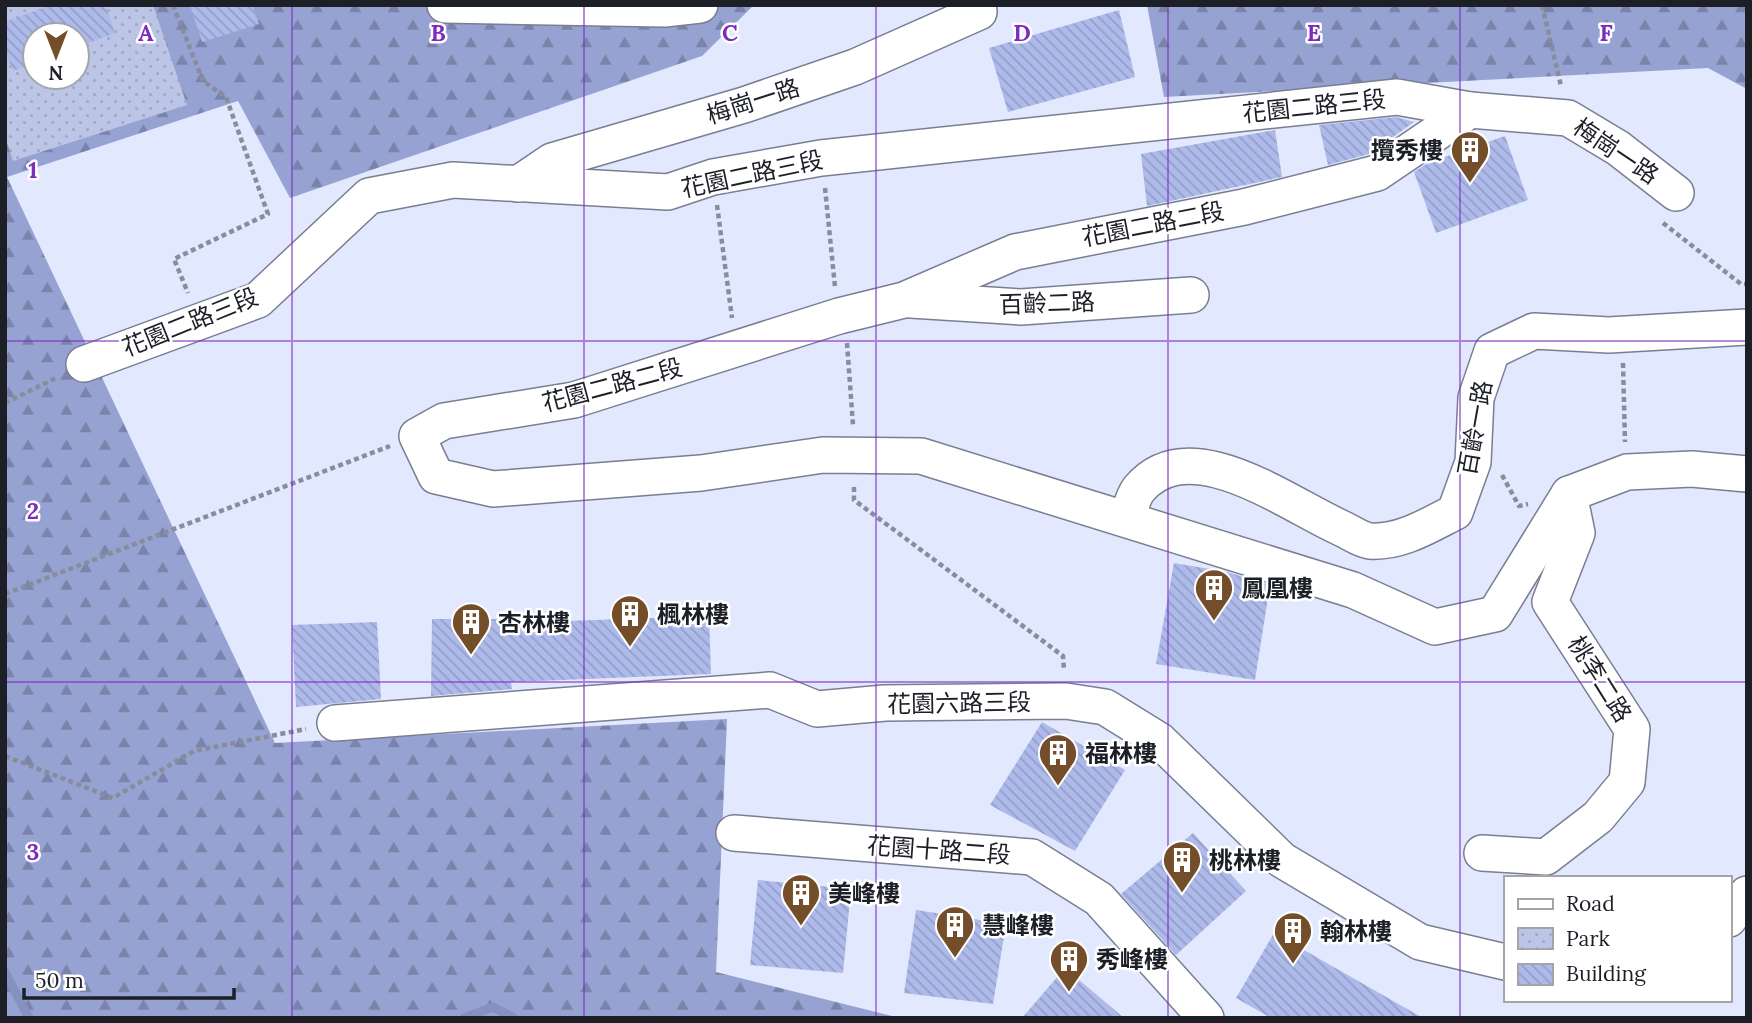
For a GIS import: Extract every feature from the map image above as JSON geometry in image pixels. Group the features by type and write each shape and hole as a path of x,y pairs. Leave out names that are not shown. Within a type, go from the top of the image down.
{"street":[{"path":"444,5 664,9 700,5"},
{"name":"梅崗一路","path":"518,184 552,161 744,106 855,68 979,12 978,5"},
{"name":"花園二路三段","path":"84,364 258,300 369,196 453,180 668,192 713,177 821,158 1397,97 1470,110"},
{"name":"梅崗一路","path":"1470,110 1568,118 1619,148 1676,193"},
{"name":"花園二路二段","path":"417,436 444,421 574,400 842,315 904,300 1015,251 1244,206 1377,173 1470,110"},
{"name":"百齡二路","path":"904,300 1021,307 1191,295"},
{"name":"百齡一路","path":"1127,519 1137,491 1159,471 1204,465 1254,483 1303,511 1369,541 1409,535 1455,512 1473,462 1476,398 1492,351 1534,331 1609,335 1747,327"},
{"path":"417,436 436,476 493,489 701,473 823,455 920,456 1353,590 1435,627 1495,614 1569,494 1627,472 1692,469 1747,474"},
{"name":"桃李二路","path":"1482,853 1546,858 1598,817 1626,782 1632,729 1550,602 1577,533 1569,494"},
{"name":"花園六路三段","path":"335,723 770,690 817,709 885,703 1066,701 1105,707 1160,741 1282,860 1420,942 1504,962"},
{"name":"花園十路二段","path":"734,833 1032,857 1098,899 1206,1018"},
{"path":"1731,916 1747,894"}],"path":[{"path":"173,5 203,81 226,97 268,214 174,259 199,320"},
{"path":"1542,5 1568,118"},
{"path":"821,158 842,315 855,456 854,500 1063,656 1066,701"},
{"path":"713,177 737,350"},
{"path":"1623,360 1625,456"},
{"path":"5,403 84,364"},
{"path":"5,594 417,436"},
{"path":"1500,470 1519,506 1569,494"},
{"path":"5,756 113,798 194,751 335,723"}],"green space":[{"path":"5,5 754,5 702,56 290,198 238,101 7,177 275,743 727,719 716,972 900,1018 5,1018"},
{"path":"5,5 153,5 187,105 13,161 5,137"},
{"path":"1147,5 1747,5 1747,89 1708,68 1164,97"}],"building":[{"path":"51,5 105,5 115,33 91,42 91,21 21,21 21,68 13,71 5,51 5,22"},
{"path":"190,5 252,5 259,24 202,42"},
{"path":"1119,10 1135,77 1008,112 989,48"},
{"path":"1396,117 1414,122 1369,154 1328,165 1319,125"},
{"path":"1275,130 1282,177 1147,206 1141,154"},
{"name":"攬秀樓","path":"1505,136 1528,200 1436,233 1414,172 1428,163"},
{"name":"鳳凰樓","path":"1174,563 1227,572 1270,585 1255,680 1156,664"},
{"path":"709,616 711,674 511,682 512,689 431,696 432,619 510,619 510,623"},
{"path":"377,622 381,699 296,707 292,625"},
{"name":"福林樓","path":"1042,722 1125,770 1075,851 990,805"},
{"name":"桃林樓","path":"1193,833 1246,891 1176,955 1121,894"},
{"name":"美峰樓","path":"758,880 851,889 843,973 750,965"},
{"name":"慧峰樓","path":"916,910 1006,924 993,1004 904,993"},
{"name":"翰林樓","path":"1274,933 1423,1018 1271,1018 1236,998"},
{"name":"秀峰樓","path":"1065,968 1124,1018 1022,1018"}],"waterway":[{"path":"5,972 29,1018"},
{"path":"464,1018 493,1007 514,1018"}],"place":[{"name":"攬秀樓","path":"1470,184"},
{"name":"鳳凰樓","path":"1214,622"},
{"name":"楓林樓","path":"630,648"},
{"name":"杏林樓","path":"471,656"},
{"name":"福林樓","path":"1058,787"},
{"name":"桃林樓","path":"1182,894"},
{"name":"美峰樓","path":"801,927"},
{"name":"慧峰樓","path":"955,959"},
{"name":"翰林樓","path":"1293,965"},
{"name":"秀峰樓","path":"1069,993"}]}
